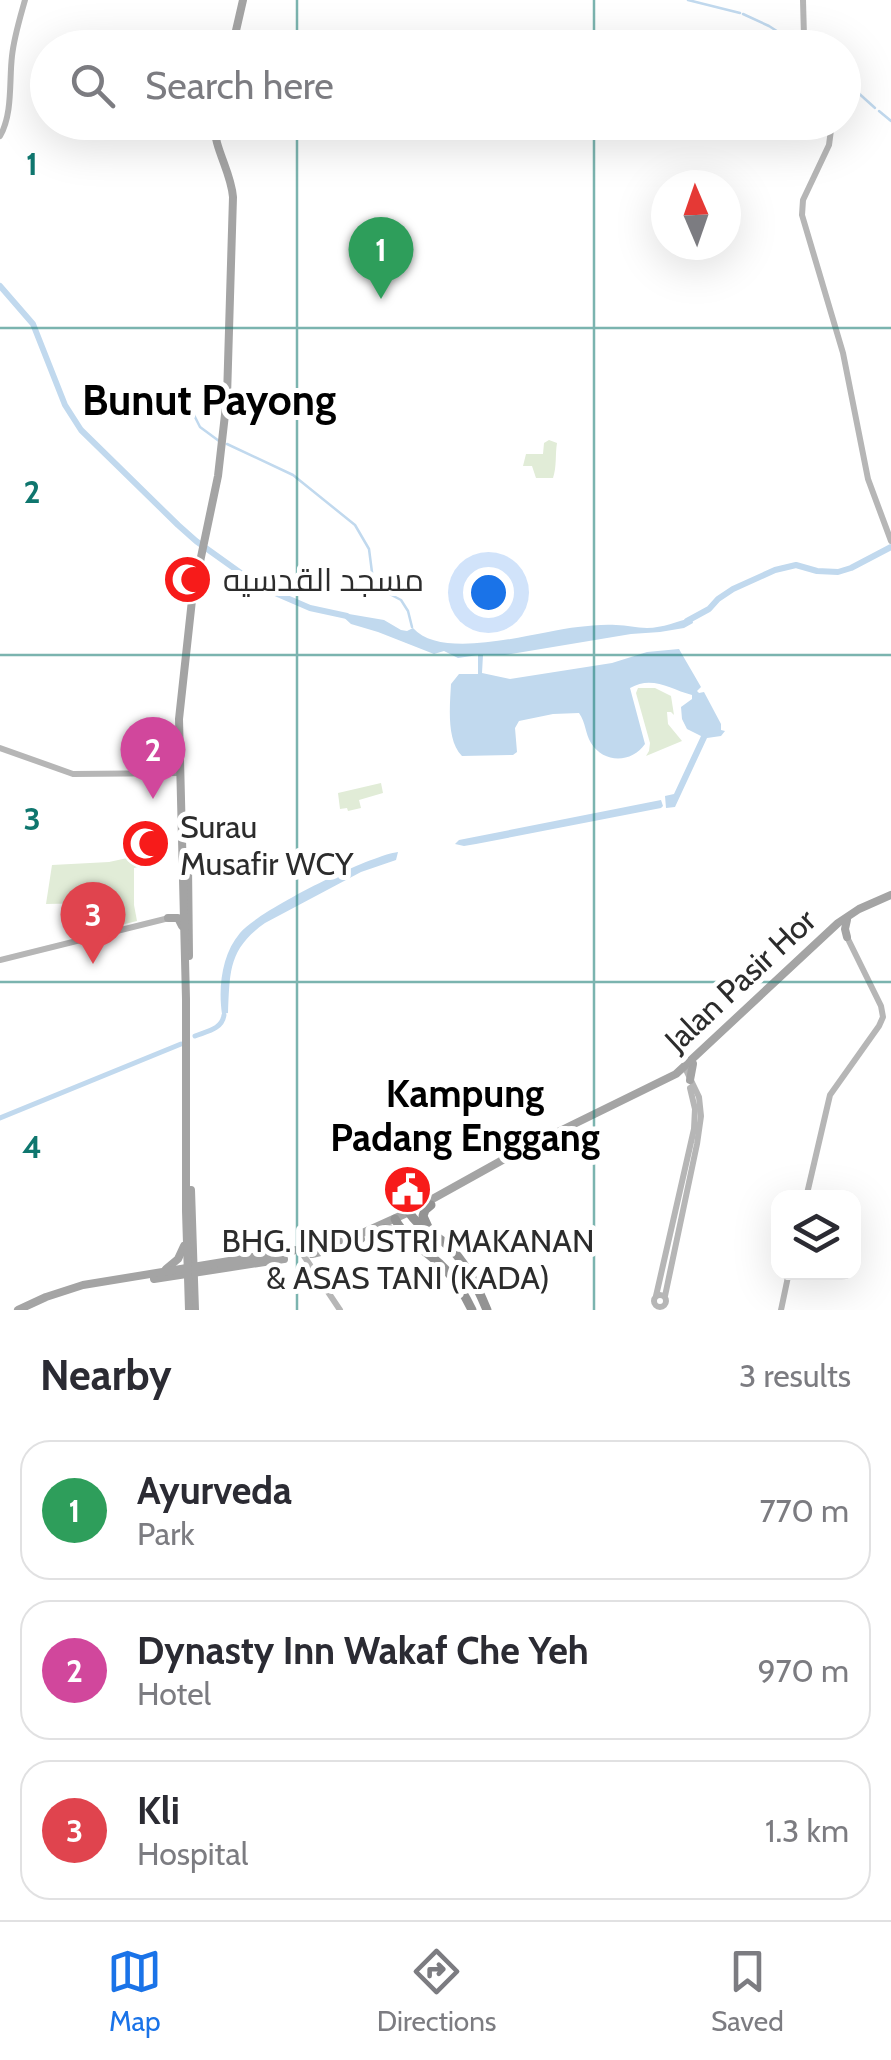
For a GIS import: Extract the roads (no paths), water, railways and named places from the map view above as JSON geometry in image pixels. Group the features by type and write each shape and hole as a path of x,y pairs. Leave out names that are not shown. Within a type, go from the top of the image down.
{"highway":[{"path":"428,1230 422,1216 431,1205"},
{"path":"410,1214 446,1243 464,1265 487,1310"},
{"path":"396,1221 456,1281 472,1310"},
{"path":"413,1241 412,1230 418,1226 428,1230"},
{"path":"384,1229 398,1231 413,1241"}],"main road":[{"path":"0,136 6,122 15,37 25,0"},
{"path":"239,30 246,0"},
{"path":"803,0 804,30"},
{"path":"192,1310 179,719 202,557 224,448 232,356 234,198 216,140"},
{"path":"830,140 803,200 802,215 840,342 868,479 891,541"},
{"path":"202,557 184,698 190,1242 200,1257 219,1267"},
{"path":"0,748 72,774 181,773"},
{"path":"184,914 188,862"},
{"path":"167,917 181,909 183,888"},
{"name":"Jalan Pasir Hor","path":"410,1214 686,1073 835,930 891,897"},
{"name":"Jalan Pasir Hor","path":"410,1214 518,1152 676,1074 840,921 891,897"},
{"path":"0,960 184,914"},
{"path":"184,914 189,950"},
{"path":"167,917 179,920 183,936"},
{"path":"847,920 847,937"},
{"path":"808,1190 830,1095 884,1017 847,937 842,930 835,930"},
{"path":"660,1296 701,1116 699,1097 686,1073"},
{"path":"191,1291 202,1275 219,1267 328,1246 410,1214"},
{"path":"21,1310 82,1285 304,1256 338,1248 396,1221"},
{"path":"162,1275 190,1242"},
{"path":"304,1256 340,1310"},
{"path":"162,1275 191,1291"},
{"path":"781,1310 787,1280"}],"water":[{"path":"340,614 384,620 401,630 413,628 427,638 446,643 468,644 597,625 653,628 692,618 693,623 684,628 483,655 482,673 510,679 679,649 701,687 697,691 704,692 721,730 725,731 721,736 707,738 675,807 666,808 665,796 674,794 701,736 687,729 682,719 681,707 692,695 661,684 630,688 645,744 626,758 610,758 597,750 579,713 519,721 515,728 517,752 513,755 462,756 451,732 451,684 459,674 478,674 478,655 458,658 444,651 434,654 351,624"},
{"path":"661,800 661,808 476,844 455,844 459,840"},
{"path":"398,852 396,860 361,872 253,933 233,962 228,1013 222,1014 223,971 240,933 268,911 315,885"}],"waterway":[{"path":"688,0 740,13"},
{"path":"743,14 775,30"},
{"path":"861,95 875,108"},
{"path":"879,111 891,121"},
{"path":"0,286 33,324 65,405 81,430 178,525 259,586 310,608 347,616"},
{"path":"191,409 200,427 219,441"},
{"path":"227,444 293,475 355,525 369,549 373,580 401,600 412,627"},
{"path":"687,621 733,589 775,570 796,565 838,572 891,547"},
{"path":"195,1036 217,1026 224,1015"},
{"path":"0,1118 181,1044"}],"place":[{"name":"Ayurveda","path":"381,299"},
{"name":"مسجد القدسيه","path":"188,579"},
{"name":"Dynasty Inn Wakaf Che Yeh","path":"153,799"},
{"name":"Surau Musafir WCY","path":"145,844"},
{"name":"Kli","path":"93,964"},
{"name":"BHG. INDUSTRI MAKANAN & ASAS TANI (KADA)","path":"408,1190"}],"district":[{"name":"Bunut Payong","path":"209,400"},
{"name":"Kampung Padang Enggang","path":"465,1115"}]}
